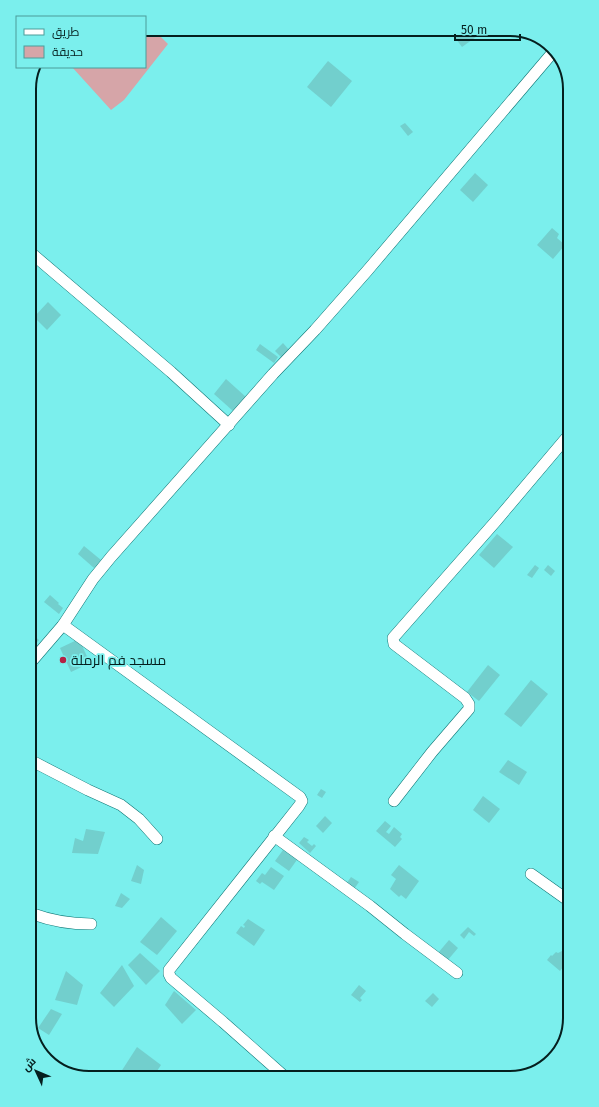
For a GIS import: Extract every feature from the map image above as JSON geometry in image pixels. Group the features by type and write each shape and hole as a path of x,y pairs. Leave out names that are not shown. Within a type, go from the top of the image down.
{"street":[{"path":"36,656 63,625 93,579 228,425 356,283 551,55"},
{"path":"36,257 171,372 228,425"},
{"path":"394,801 432,752 469,709 469,704 465,698 394,644 393,638 496,521 563,442"},
{"path":"63,625 298,794 302,801 300,806 274,836 172,964 169,970 171,978 278,1071"},
{"path":"36,763 121,805 139,819 157,839"},
{"path":"274,836 364,901 457,973"},
{"path":"532,874 563,897"},
{"path":"36,915 66,923 91,924"}],"green space":[{"path":"146,36 160,36 168,44 124,100 111,110 73,68 146,68"}],"building":[{"path":"454,36 475,36 476,37 462,47"},
{"path":"328,61 352,81 331,107 307,87"},
{"path":"405,123 413,132 408,136 400,126"},
{"path":"475,173 488,185 473,202 460,190"},
{"path":"552,228 559,234 557,238 563,243 563,247 553,259 537,245"},
{"path":"48,302 61,315 47,330 36,319 36,315"},
{"path":"283,343 290,351 283,359 275,351"},
{"path":"260,344 278,357 274,363 256,350"},
{"path":"226,379 246,397 233,411 214,394"},
{"path":"497,534 513,547 494,568 479,555"},
{"path":"84,546 101,560 94,568 78,554"},
{"path":"535,565 539,568 532,578 527,575"},
{"path":"548,565 555,571 551,576 544,570"},
{"path":"50,595 63,608 59,614 44,602"},
{"path":"79,639 90,663 71,672 60,648"},
{"path":"488,665 500,675 479,701 467,692"},
{"path":"531,680 548,694 521,727 504,714"},
{"path":"508,760 527,772 519,785 499,772"},
{"path":"321,789 326,792 322,798 317,795"},
{"path":"483,796 500,809 489,823 473,810"},
{"path":"325,816 332,823 323,833 316,826"},
{"path":"385,821 391,826 386,832 389,834 394,827 402,834 400,837 402,839 395,847 376,831"},
{"path":"86,829 105,832 98,854 72,853 75,838 83,841"},
{"path":"304,837 309,840 307,842 312,846 314,844 316,846 310,853 299,843"},
{"path":"283,850 289,854 291,851 299,857 289,871 275,861"},
{"path":"137,865 144,870 141,884 131,881"},
{"path":"399,865 419,881 406,899 401,895 399,897 390,889 396,879 391,875"},
{"path":"271,867 284,876 274,890 262,882 260,884 256,881 262,873 265,875"},
{"path":"351,877 359,882 354,889 346,884"},
{"path":"121,893 130,899 122,908 115,906"},
{"path":"161,917 177,931 157,955 140,942"},
{"path":"248,919 265,930 254,946 236,933 241,926 244,928 245,926 243,925"},
{"path":"468,927 476,934 474,936 469,932 464,939 460,935"},
{"path":"449,940 458,948 447,961 438,953"},
{"path":"556,952 563,952 563,967 560,971 547,960 551,955 552,956"},
{"path":"140,953 160,971 146,985 128,965"},
{"path":"122,965 134,986 114,1007 100,993"},
{"path":"66,971 83,985 77,1005 55,1000"},
{"path":"359,985 366,991 360,998 362,1000 360,1002 351,995"},
{"path":"174,991 196,1010 182,1024 165,1005"},
{"path":"433,993 439,999 432,1007 425,1001"},
{"path":"51,1009 62,1014 49,1035 38,1028"},
{"path":"137,1047 161,1065 157,1071 122,1071"}],"place":[{"name":"مسجد فم الرملة","path":"63,660"}]}
